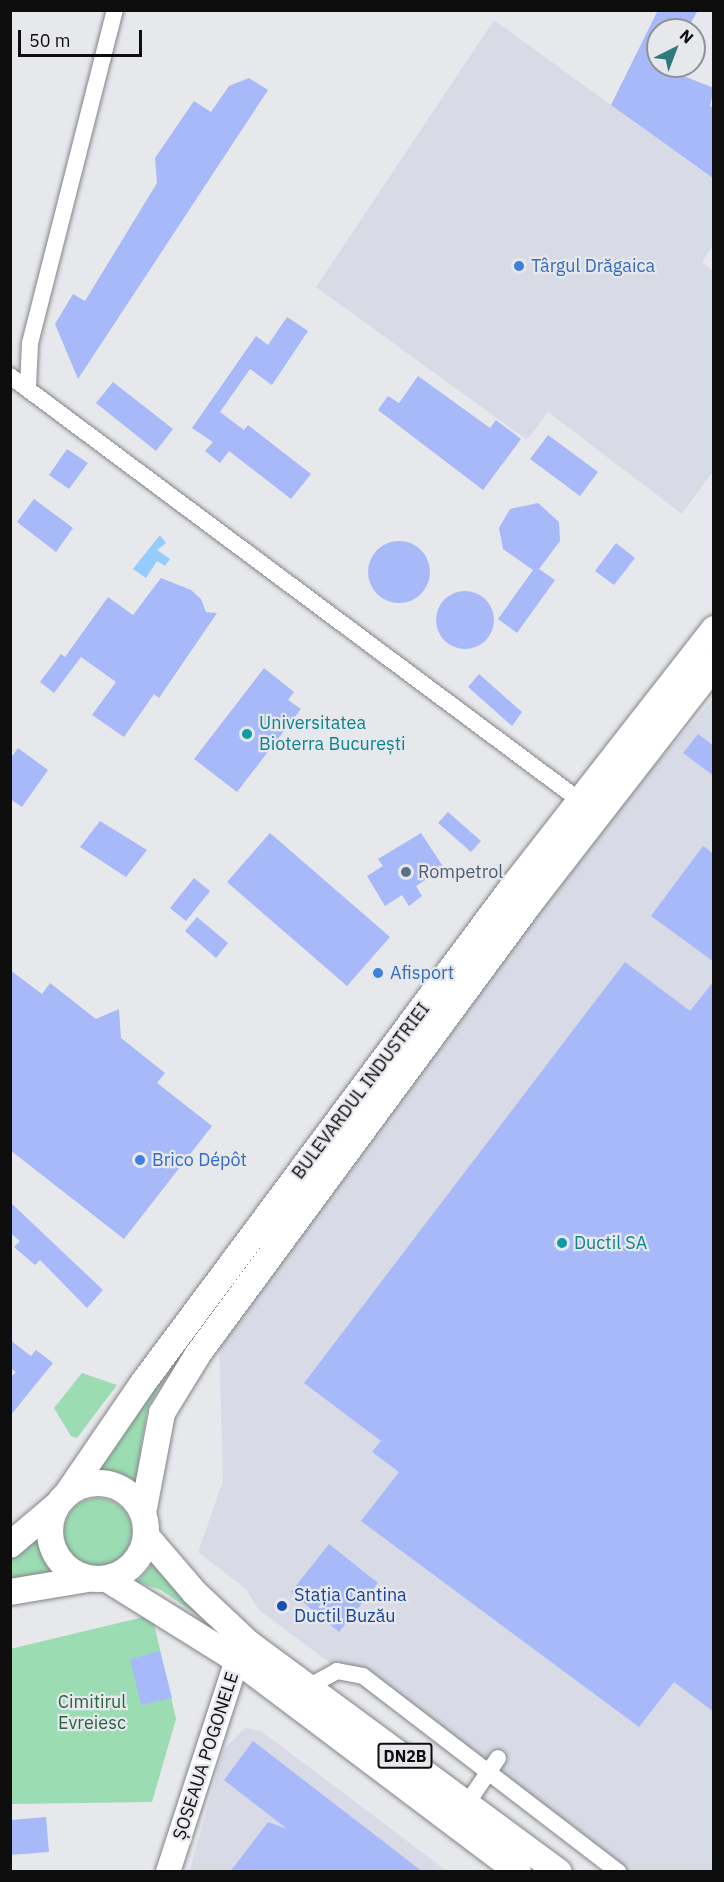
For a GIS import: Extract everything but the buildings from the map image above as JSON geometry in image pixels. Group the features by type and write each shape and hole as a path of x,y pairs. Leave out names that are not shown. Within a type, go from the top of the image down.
{"main road":[{"name":"BULEVARDUL INDUSTRIEI","path":"145,1525 156,1431 174,1389 714,629"},
{"name":"BULEVARDUL INDUSTRIEI","path":"62,1500 142,1383 588,807 714,666"},
{"name":"DN2B","path":"10,1545 62,1500 94,1483 109,1484 135,1500 145,1525 242,1652 518,1872"},
{"name":"DN2B","path":"62,1500 50,1536 54,1550 62,1563 310,1686 559,1872"},
{"path":"10,1592 97,1579 134,1565 145,1525"},
{"name":"ȘOSEAUA POGONELE","path":"168,1872 242,1652"}],"street":[{"path":"28,387 30,343 115,10"},
{"path":"10,376 28,387 588,807"},
{"path":"310,1686 337,1671 363,1676 487,1775 618,1872"},
{"path":"468,1802 498,1758"}],"shaded area":[{"name":"Târgul Drăgaica","path":"494,20 713,179 713,245 702,262 713,271 713,471 682,514 548,412 527,440 316,287"},
{"path":"713,699 713,1871 608,1871 259,1610 246,1589 198,1552 223,1481 219,1339 577,854"},
{"path":"245,1728 261,1731 447,1871 189,1872 224,1749"}],"green space":[{"path":"251,1250 230,1288 165,1376 148,1408 141,1446 141,1499 111,1481 86,1479"},
{"path":"82,1373 117,1385 77,1438 71,1436 54,1408"},
{"path":"98,1498 111,1500 122,1508 130,1519 132,1532 130,1545 122,1556 111,1564 98,1566 85,1564 74,1556 66,1545 64,1532 66,1519 74,1508 85,1500"},
{"path":"45,1523 50,1552 69,1574 11,1579 10,1554"},
{"path":"154,1562 200,1617 161,1590 137,1582"},
{"name":"Cimitirul Evreiesc","path":"152,1615 176,1719 152,1802 11,1804 10,1649"}],"water":[{"path":"160,535 166,543 157,550 170,559 165,566 157,561 146,578 133,569"}],"place":[{"name":"Târgul Drăgaica","path":"519,266"},
{"name":"Universitatea Bioterra București","path":"247,734"},
{"name":"Rompetrol","path":"406,872"},
{"name":"Afisport","path":"378,973"},
{"name":"Brico Dépôt","path":"140,1160"},
{"name":"Ductil SA","path":"562,1243"},
{"name":"Stația Cantina Ductil Buzău","path":"282,1606"}]}
